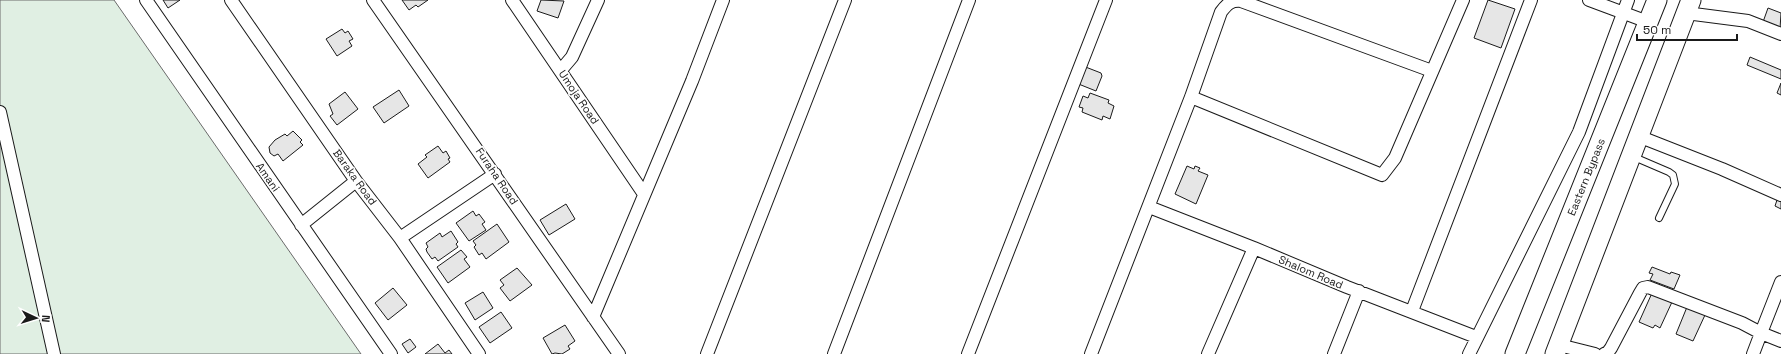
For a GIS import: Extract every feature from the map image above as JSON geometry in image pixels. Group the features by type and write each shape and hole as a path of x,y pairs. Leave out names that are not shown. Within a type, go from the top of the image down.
{"main road":[{"name":"Eastern Bypass","path":"1515,354 1657,0"},
{"path":"1557,349 1689,6"}],"street":[{"name":"Amani","path":"146,0 390,354"},
{"name":"Baraka Road","path":"231,0 356,181 400,238 479,354"},
{"name":"Furaha Road","path":"373,0 619,354"},
{"name":"Umoja Road","path":"512,0 644,194"},
{"path":"561,70 572,57 598,0"},
{"path":"593,317 692,81 723,0"},
{"path":"707,354 845,0"},
{"path":"834,354 969,0"},
{"path":"968,354 1106,0"},
{"path":"1091,354 1191,97 1221,12 1226,5 1235,0 1432,71"},
{"path":"1191,97 1382,175 1395,158 1463,0"},
{"path":"1412,311 1531,0"},
{"path":"1589,0 1648,22"},
{"path":"1470,354 1476,337 1578,132 1628,0"},
{"path":"1689,6 1748,21 1781,34"},
{"path":"0,112 54,354"},
{"path":"1638,136 1722,169 1781,195"},
{"path":"400,238 495,174"},
{"path":"301,225 356,181"},
{"name":"Shalom Road","path":"1149,207 1476,337"},
{"path":"1208,354 1254,248"},
{"path":"1753,354 1781,282"},
{"path":"1604,354 1611,348 1643,288 1648,287 1742,323 1781,341"},
{"path":"1334,354 1359,291"},
{"path":"1557,349 1595,354"}],"lane":[{"path":"1630,156 1673,175 1675,184 1659,218"}],"green space":[{"path":"0,0 114,0 361,354 0,354"}],"building":[{"path":"163,0 180,0 168,8"},
{"path":"402,0 428,0 418,7 416,5 409,10"},
{"path":"541,0 564,1 558,18 537,11"},
{"path":"1488,0 1515,9 1501,48 1474,38"},
{"path":"1768,8 1781,13 1780,29 1763,22"},
{"path":"342,29 345,33 348,31 353,39 349,41 352,46 337,56 326,39"},
{"path":"1750,57 1781,70 1781,79 1747,65"},
{"path":"1083,66 1101,73 1102,76 1096,91 1076,83"},
{"path":"1781,83 1781,95 1777,93"},
{"path":"399,90 409,106 384,123 373,107"},
{"path":"345,92 358,109 337,125 330,116 333,114 329,104"},
{"path":"1090,93 1109,100 1108,103 1114,106 1110,119 1103,116 1102,120 1082,112 1083,108 1079,107 1083,96 1088,98"},
{"path":"293,131 302,140 300,142 303,145 283,161 278,154 274,156 270,153 269,147 275,140 285,134 287,136"},
{"path":"438,146 443,153 446,151 450,158 448,159 450,162 428,178 418,164 427,157 425,155"},
{"path":"1187,166 1194,169 1195,166 1200,168 1198,171 1208,175 1196,204 1175,194"},
{"path":"1777,200 1781,201 1781,209 1775,206"},
{"path":"566,204 575,219 549,235 540,220"},
{"path":"473,211 476,216 479,214 485,222 482,224 486,230 469,241 456,223"},
{"path":"497,224 509,242 486,259 482,253 479,255 474,247 476,245 473,241"},
{"path":"451,231 458,242 456,244 458,247 438,261 435,257 432,259 427,252 426,249 428,247 426,243 440,233 442,237"},
{"path":"461,250 467,257 464,259 470,267 448,283 437,267"},
{"path":"1652,267 1670,274 1671,272 1680,275 1674,289 1650,280 1653,274 1649,273"},
{"path":"517,268 532,285 510,301 500,288 504,285 500,280"},
{"path":"393,288 407,305 388,320 375,303"},
{"path":"483,292 493,308 475,320 465,303"},
{"path":"1652,293 1672,302 1660,328 1655,325 1653,328 1639,322"},
{"path":"1687,307 1705,315 1693,341 1676,334"},
{"path":"501,312 512,328 490,343 479,327"},
{"path":"565,325 575,341 568,346 570,349 562,354 552,354 543,338"},
{"path":"410,339 416,347 408,353 402,344"},
{"path":"438,344 445,353 449,350 452,354 425,354"}]}
